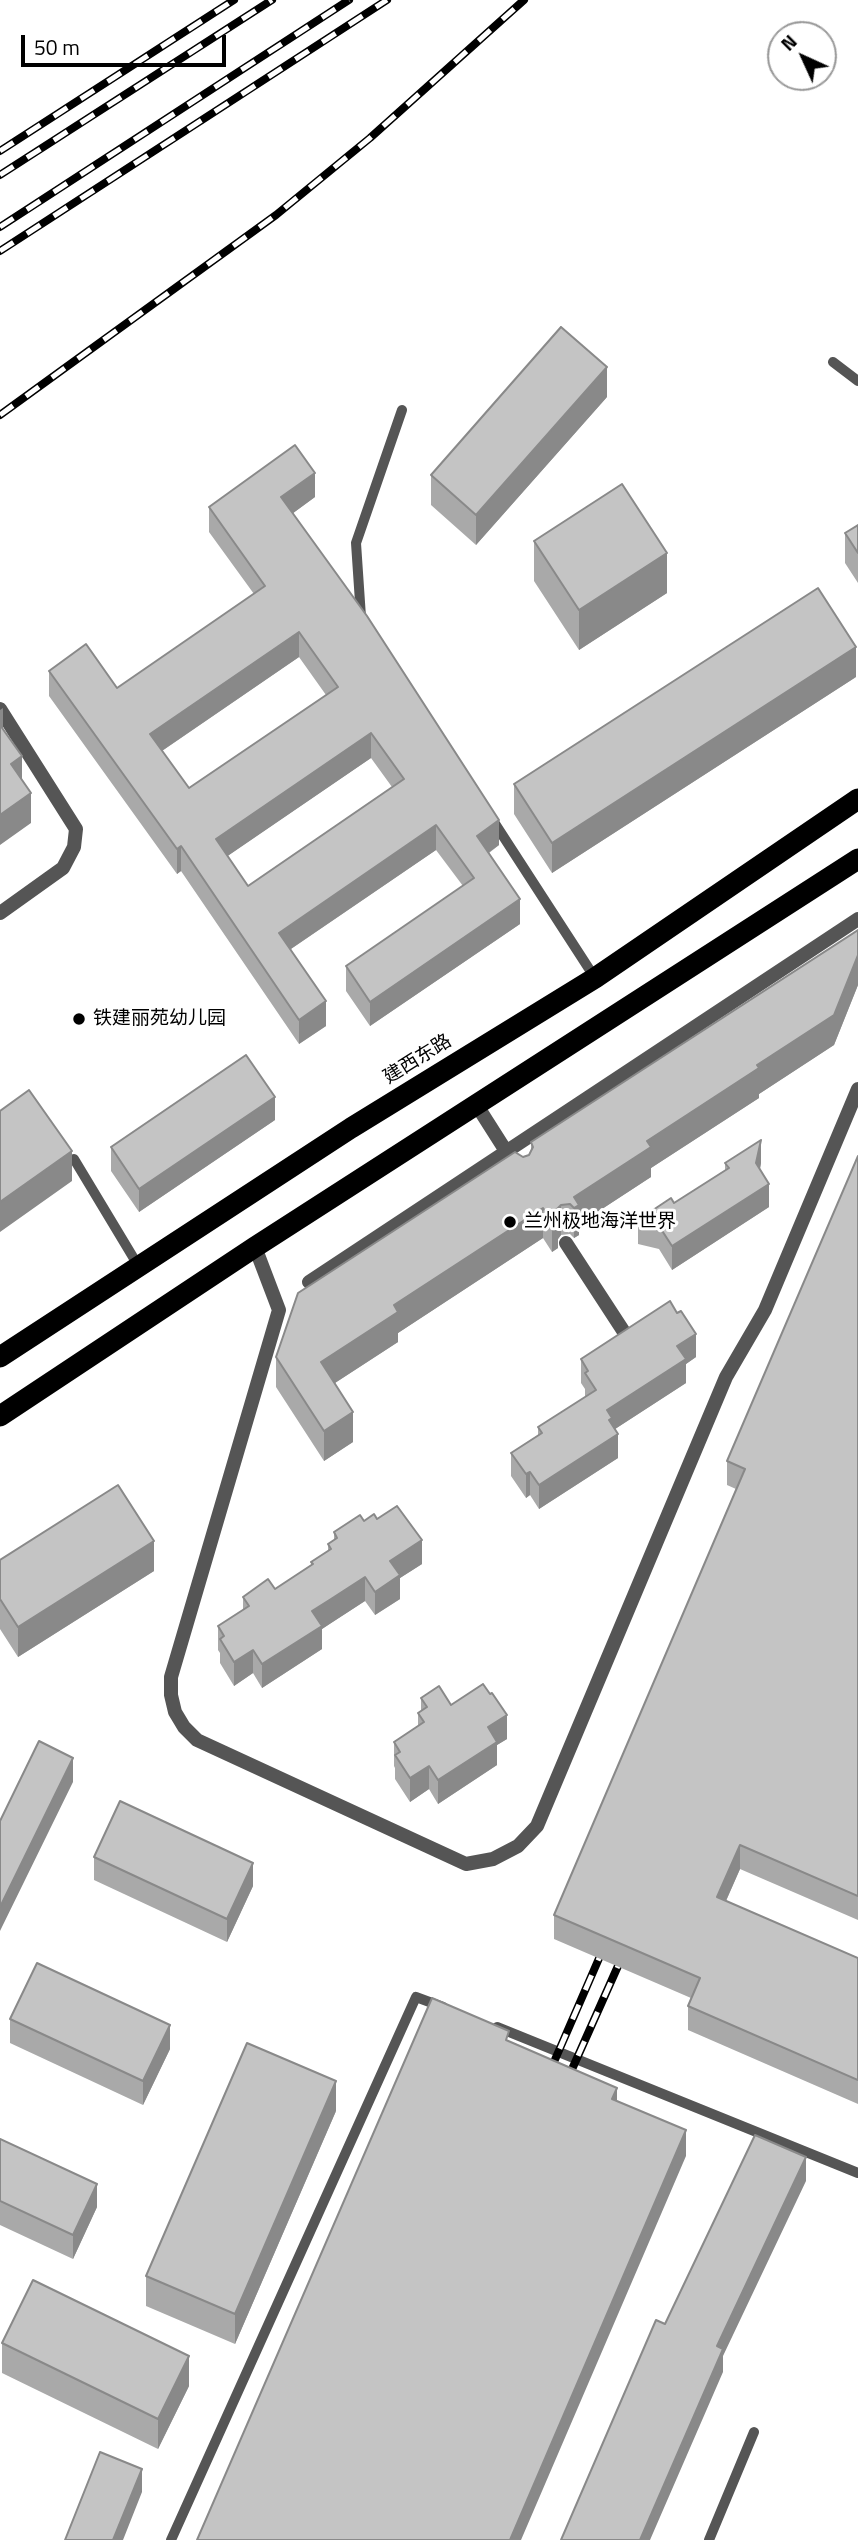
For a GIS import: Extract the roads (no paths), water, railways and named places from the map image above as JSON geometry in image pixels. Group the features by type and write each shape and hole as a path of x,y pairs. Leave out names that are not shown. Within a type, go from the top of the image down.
{"highway":[{"name":"建西东路","path":"0,1357 351,1128 595,978 858,799"},
{"path":"0,1416 255,1247 858,859"}],"street":[{"path":"0,709 76,829 74,847 63,868 0,913"},
{"path":"309,1282 858,919"},
{"path":"255,1247 279,1310 171,1677 171,1695 176,1712 184,1727 197,1740 466,1864 493,1859 518,1846 537,1826 726,1377 765,1310 858,1089"},
{"path":"476,1104 518,1168"},
{"path":"566,1243 624,1332"}],"lane":[{"path":"833,362 858,381"},
{"path":"368,627 360,616 356,543 402,410"},
{"path":"489,814 595,978"},
{"path":"74,1159 139,1266"},
{"path":"171,2540 416,1997 454,2011"},
{"path":"481,2021 858,2173"},
{"path":"709,2540 754,2432"}],"railway":[{"path":"0,151 234,0"},
{"path":"0,175 272,0"},
{"path":"0,227 349,0"},
{"path":"0,251 387,0"},
{"path":"0,415 276,215 370,138 524,0"},
{"path":"547,2078 607,1940"},
{"path":"565,2085 626,1948"}],"place":[{"name":"铁建丽苑幼儿园","path":"79,1019"},
{"name":"兰州极地海洋世界","path":"510,1222"}]}
